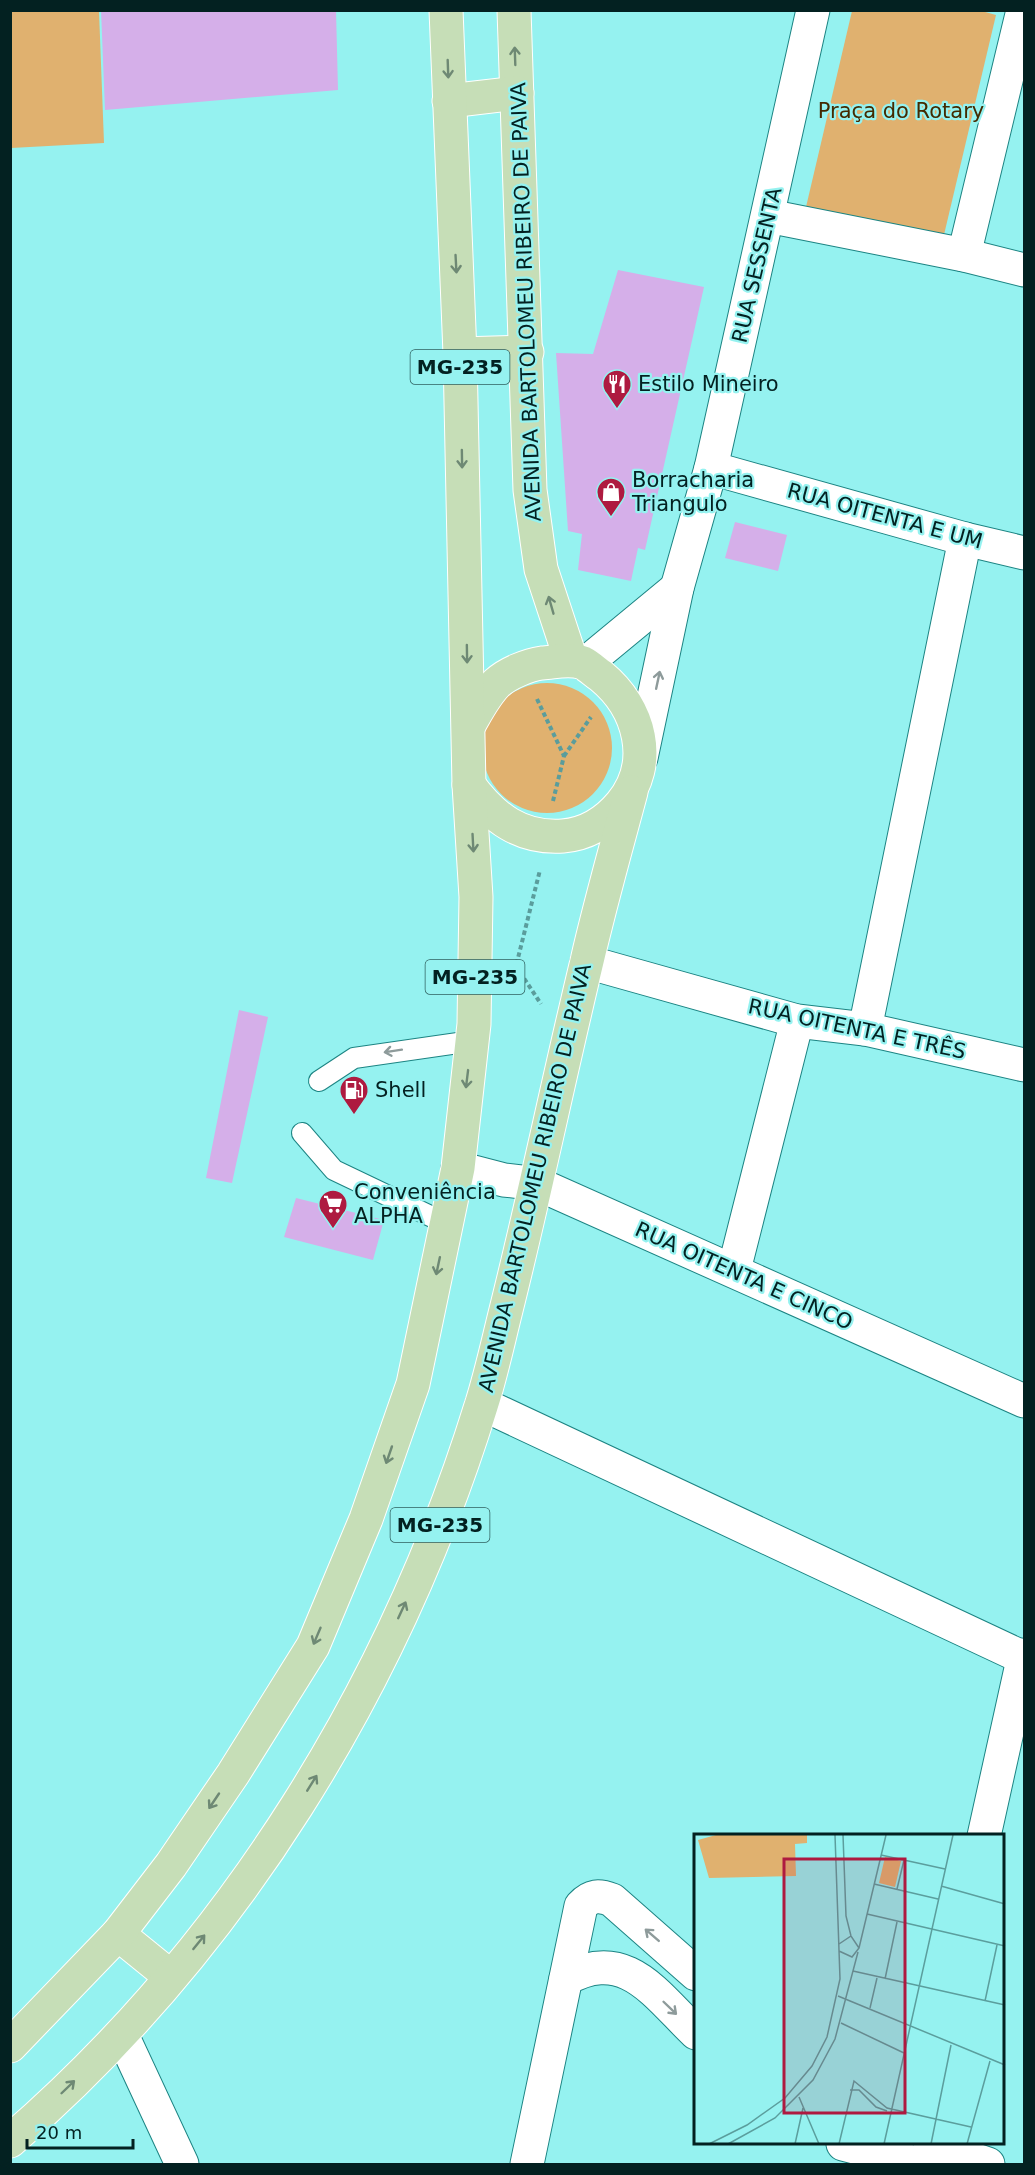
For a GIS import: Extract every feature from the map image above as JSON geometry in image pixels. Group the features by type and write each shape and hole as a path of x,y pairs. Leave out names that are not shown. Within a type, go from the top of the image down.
{"main road":[{"name":"MG-235","path":"446,10 460,354 469,725"},
{"name":"AVENIDA BARTOLOMEU RIBEIRO DE PAIVA","path":"514,10 530,489 541,569 578,662"},
{"path":"449,101 517,93"},
{"path":"460,354 527,352"},
{"path":"578,662 612,685 629,706 639,732 641,758 631,792 609,818 579,835 544,838 511,828 484,806 470,785 469,725 482,702 498,682 527,666 578,662"},
{"name":"MG-235","path":"10,2046 118,1935 171,1865 313,1646 366,1520 413,1384 458,1168 472,1041 476,897 470,785"},
{"name":"AVENIDA BARTOLOMEU RIBEIRO DE PAIVA","path":"10,2141 122,2035 243,1889 316,1778 378,1660 435,1541 482,1404 538,1184 586,962 631,792"},
{"path":"118,1935 171,1977"}],"street":[{"name":"RUA SESSENTA","path":"641,758 677,588 711,468 813,10"},
{"path":"964,255 1023,10"},
{"path":"768,216 964,255 1024,270"},
{"name":"RUA OITENTA E UM","path":"711,468 965,540 1024,553"},
{"path":"865,1029 965,540"},
{"path":"578,662 677,588"},
{"name":"RUA OITENTA E TRÊS","path":"586,962 797,1021 865,1029 1024,1065"},
{"path":"734,1270 797,1021"},
{"name":"RUA OITENTA E CINCO","path":"458,1168 504,1180 538,1184 1024,1401"},
{"path":"482,1404 1024,1656 984,1834"},
{"path":"527,2164 581,1906 589,1898 596,1896 612,1900 694,1972"},
{"path":"566,1979 583,1970 602,1966 621,1969 638,1977 694,2031"},
{"path":"122,2035 165,2123 182,2164"},
{"path":"155,2164 165,2123"},
{"path":"851,2145 988,2164"},
{"path":"917,2153 948,2164"}],"lane":[{"path":"319,1081 354,1058 472,1041"},
{"path":"302,1133 334,1170 447,1224"}],"path":[{"path":"534,693 564,756"}],"green space":[{"path":"11,10 99,11 104,143 11,148"},
{"name":"Praça do Rotary","path":"978,10 996,15 943,239 806,207 852,11"},
{"path":"547,683 572,688 593,702 607,723 612,748 607,773 593,794 572,808 547,813 522,808 501,794 487,773 482,748 487,723 501,702 522,688"}],"building":[{"path":"101,10 336,10 338,90 105,110"},
{"name":"Estilo Mineiro","path":"618,270 704,287 645,550 638,548 631,581 578,570 582,534 568,531 556,353 593,354"},
{"path":"735,522 787,535 778,571 725,558"},
{"path":"239,1010 268,1017 232,1183 206,1178"},
{"path":"296,1198 384,1220 373,1260 284,1237"}],"place":[{"name":"Estilo Mineiro","path":"617,410"},
{"name":"Borracharia Triangulo","path":"611,518"},
{"name":"Shell","path":"354,1116"},
{"name":"Conveniência ALPHA","path":"333,1230"}]}
